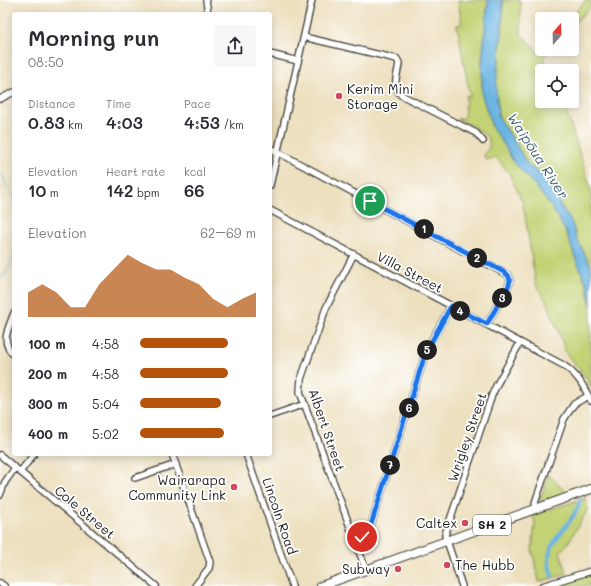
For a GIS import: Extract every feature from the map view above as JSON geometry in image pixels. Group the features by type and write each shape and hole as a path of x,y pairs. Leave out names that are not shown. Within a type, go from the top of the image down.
{"highway":[{"name":"SH 2","path":"321,586 447,542 591,488"}],"street":[{"path":"206,0 208,12"},
{"path":"272,177 312,0"},
{"path":"304,37 397,59 399,63 395,86 400,95 476,133 483,141"},
{"path":"272,54 298,61"},
{"path":"0,98 12,93"},
{"path":"272,149 508,275 510,280 509,285 487,324"},
{"name":"Villa Street","path":"272,211 487,324 573,372 579,378 590,398"},
{"name":"Albert Street","path":"354,254 326,308 301,378 300,392 366,570"},
{"path":"354,540 366,536 369,531 424,358 451,306"},
{"path":"12,319 5,344 7,350 12,354"},
{"name":"Wrigley Street","path":"447,542 445,535 492,395 520,343"},
{"path":"536,508 535,503 564,419 574,404 590,398"},
{"path":"272,415 305,404"},
{"name":"Cole Street","path":"0,455 156,586"},
{"path":"0,496 5,482 32,456"},
{"path":"173,456 210,562 210,567 195,586"},
{"name":"Lincoln Road","path":"247,456 292,586"},
{"path":"135,478 176,464"},
{"path":"447,542 462,586"},
{"path":"542,586 591,571"},
{"path":"0,583 4,586"}],"green space":[{"path":"458,0 488,0 482,63 482,95 492,127 513,161 538,189 554,211 566,232 587,285 591,306 591,388 584,374 567,355 548,304 536,285 523,203 509,173 496,157 486,160 484,156 489,147 487,137 473,126 457,119 464,118 466,95 470,97 457,25 462,24"},
{"path":"503,0 520,0 521,34 535,49 535,56 545,56 543,58 546,64 535,64 535,108 565,108 591,190 591,267 576,237 572,223 539,173 529,166 498,116 496,86 502,33"},
{"path":"586,0 591,0 591,6 579,19 579,12 575,12"},
{"path":"549,475 567,493 541,502 540,500"},
{"path":"585,498 587,509 585,514 568,543 560,552 567,574 539,582 532,550 535,522 533,515"},
{"path":"591,573 591,586 552,586"}],"water":[{"path":"488,0 503,0 502,33 496,86 498,116 529,166 539,173 572,223 576,237 591,267 591,306 587,285 566,232 554,211 538,189 513,161 492,127 482,95 482,63"}],"waterway":[{"path":"0,170 7,187 12,193"},
{"path":"0,278 6,274 12,260"},
{"path":"552,576 549,564 549,554 558,536 571,520 580,500"}],"place":[{"name":"Kerim Mini Storage","path":"339,96"},
{"name":"Wairarapa Community Link","path":"234,487"},
{"name":"Caltex","path":"465,523"},
{"name":"The Hubb","path":"447,565"},
{"name":"Subway","path":"398,569"}],"route":[{"path":"362,537 366,536 369,531 424,358 440,325 451,306 487,324 509,285 510,280 508,275 502,271 370,201"}],"water label":[{"name":"Waipōua River","path":"538,156"}]}
